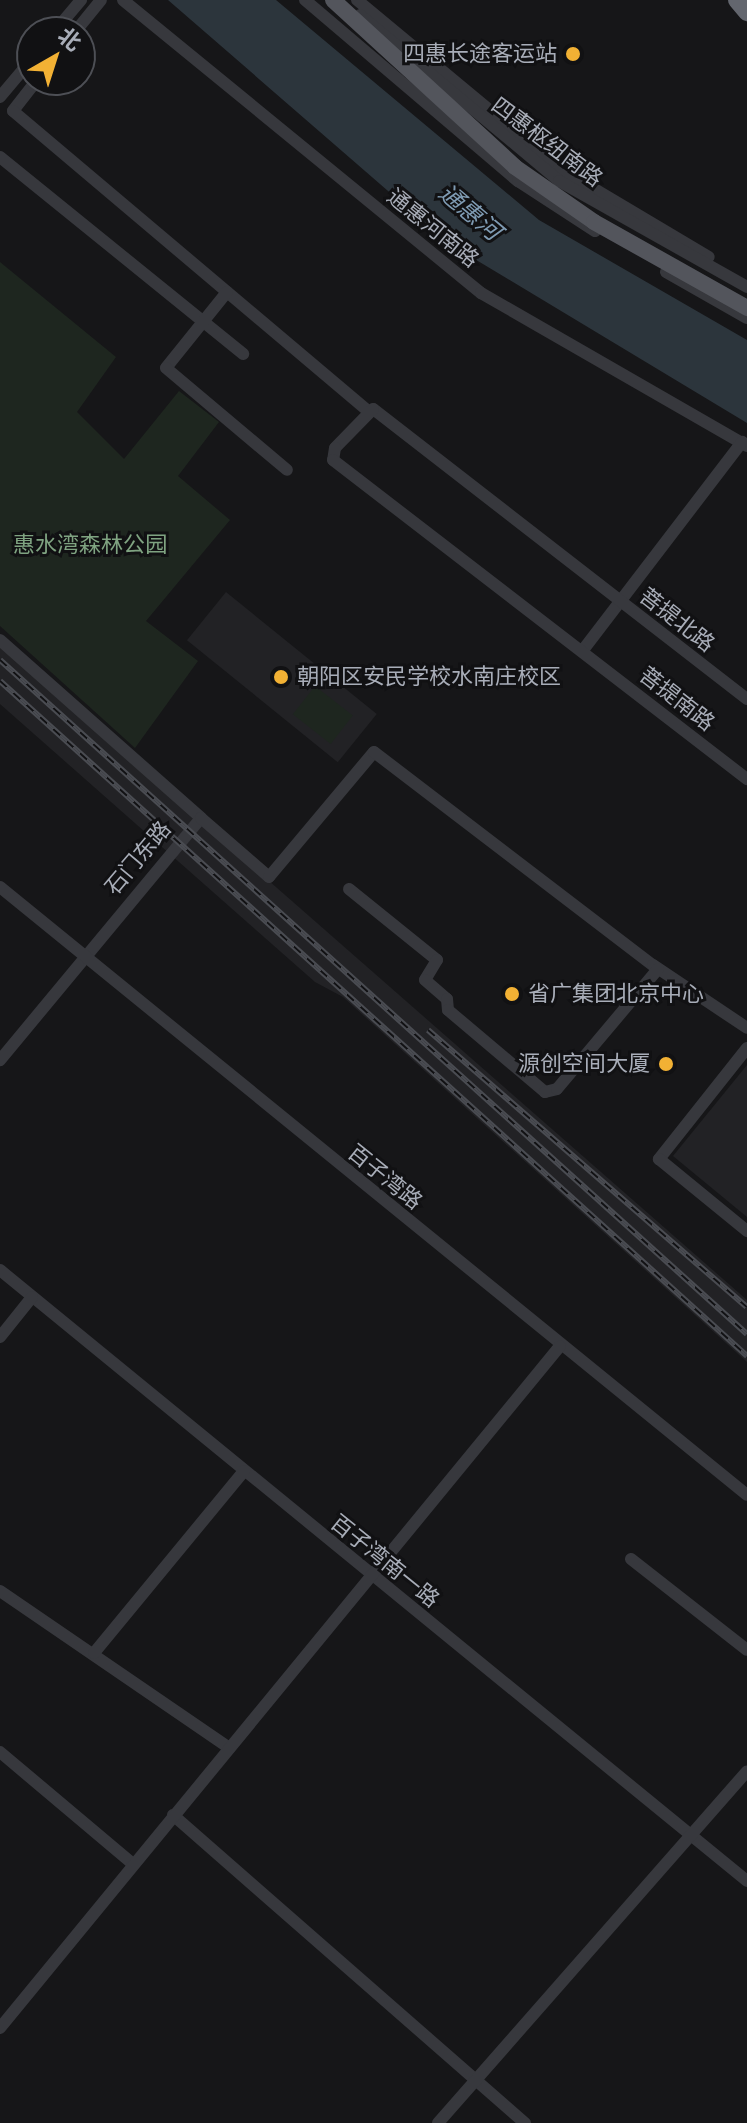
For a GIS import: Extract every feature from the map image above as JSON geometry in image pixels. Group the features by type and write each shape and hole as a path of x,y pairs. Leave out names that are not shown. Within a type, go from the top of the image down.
{"highway":[{"path":"737,0 747,13"}],"main road":[{"path":"333,0 515,167 594,222 747,308"},
{"path":"729,0 747,13"}],"street":[{"path":"68,16 81,0"},
{"path":"88,16 101,0"},
{"name":"通惠河南路","path":"123,0 481,293 744,444"},
{"path":"305,0 518,181 747,318"},
{"name":"四惠枢纽南路","path":"342,0 559,181 747,287"},
{"name":"四惠枢纽南路","path":"357,0 559,168 747,278"},
{"path":"0,97 16,78"},
{"name":"菩提北路","path":"25,96 13,111 366,409 747,699"},
{"path":"0,157 243,354"},
{"path":"227,292 166,368 287,470"},
{"name":"菩提南路","path":"366,409 333,460 747,779"},
{"path":"583,650 744,444"},
{"name":"石门东路","path":"0,640 201,818 0,1060"},
{"path":"201,818 269,877 374,752 658,969 747,1028"},
{"name":"百子湾路","path":"0,887 560,1346 747,1495"},
{"path":"349,889 437,960 425,980 447,999 448,1010 545,1092 557,1089 658,969"},
{"path":"747,1048 659,1159 747,1231"},
{"name":"百子湾南一路","path":"0,1270 371,1577 747,1881"},
{"path":"0,1337 32,1297"},
{"path":"0,2028 560,1346"},
{"path":"94,1653 244,1471"},
{"path":"631,1559 747,1650"},
{"path":"0,1591 229,1748"},
{"path":"0,1753 133,1864"},
{"path":"438,2123 479,2084 747,1771"},
{"path":"173,1815 525,2123"}],"shaded area":[{"name":"朝阳区安民学校水南庄校区","path":"226,592 377,714 338,762 187,640"},
{"path":"0,645 747,1300 747,1362 343,997 315,982 0,704"},
{"path":"747,1065 747,1217 673,1156"}],"green space":[{"name":"惠水湾森林公园","path":"0,262 116,357 77,412 124,459 179,391 219,422 178,476 230,520 146,621 198,661 135,748 0,626"},
{"path":"315,686 353,716 331,744 293,714"}],"water":[{"name":"通惠河","path":"168,0 276,0 539,220 747,340 747,423 448,243"}],"railway":[{"path":"0,660 747,1334"},
{"path":"0,681 747,1356"},
{"path":"428,1030 747,1307"}],"place":[{"name":"四惠长途客运站","path":"573,54"},
{"name":"朝阳区安民学校水南庄校区","path":"281,677"},
{"name":"省广集团北京中心","path":"512,994"},
{"name":"源创空间大厦","path":"666,1064"}]}
